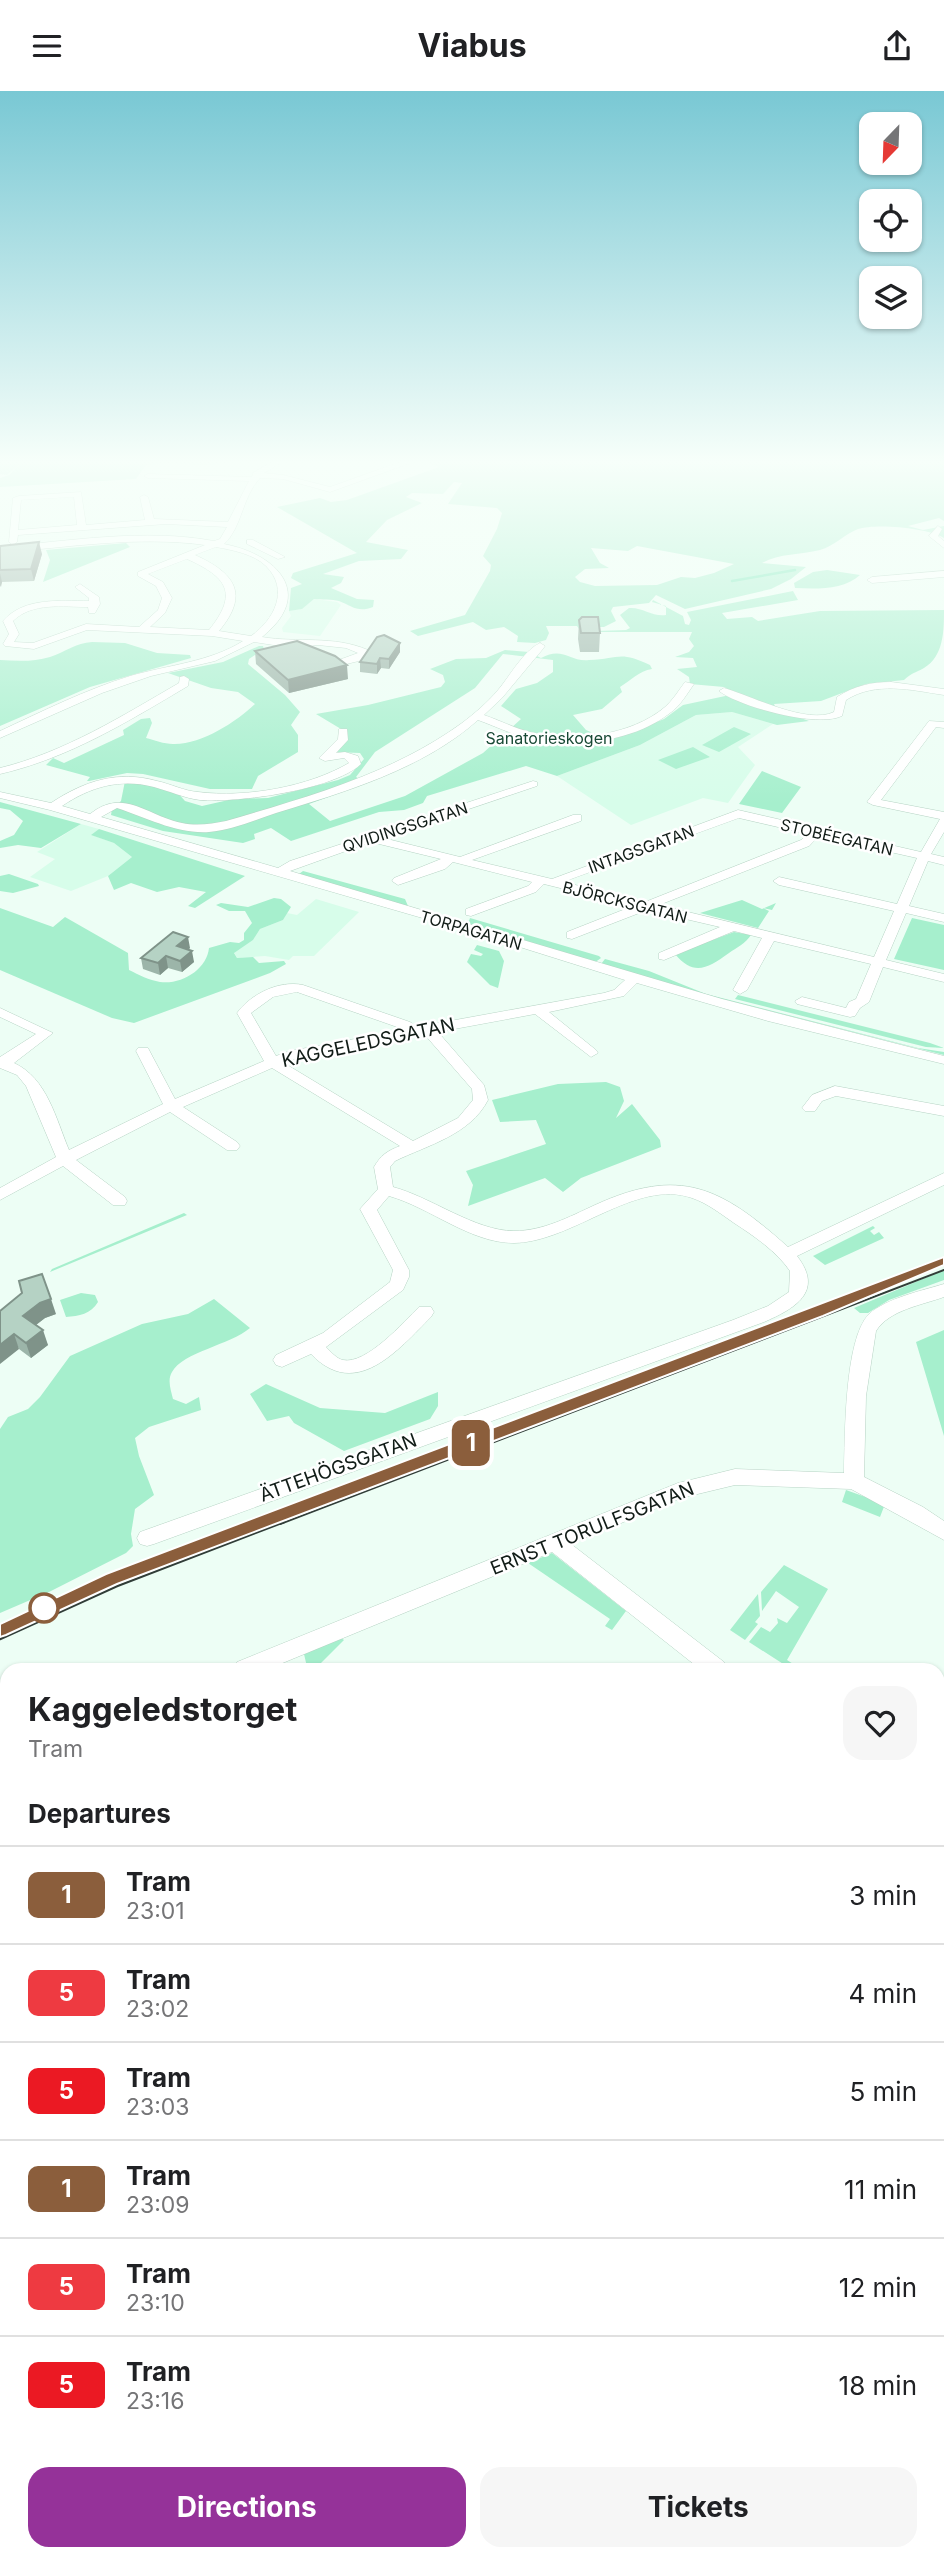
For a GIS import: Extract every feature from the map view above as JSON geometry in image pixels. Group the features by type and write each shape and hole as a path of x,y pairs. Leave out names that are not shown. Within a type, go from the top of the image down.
{"street":[{"path":"140,631 162,611 167,598 160,585 141,574"},
{"path":"212,633 230,608 231,590 220,574"},
{"path":"0,735 114,685 220,657 254,639 276,617 283,596 282,583 276,574"},
{"path":"872,580 891,581 943,574"},
{"path":"80,587 92,594 95,604 86,627"},
{"path":"95,604 46,605 25,609 8,621 14,634 8,644 34,646 86,627 212,633 293,645 318,642 348,645 364,652 363,656 354,660 334,664 321,653 297,649 293,645"},
{"path":"91,819 107,807 118,804 181,827 209,828 376,776 436,744 477,716 506,690 540,646"},
{"path":"0,771 33,763 102,732 184,684 184,679"},
{"path":"477,716 543,738 607,736 661,715 689,684"},
{"path":"724,691 794,715 818,720 833,717 841,711 843,697 871,687 895,685 944,692"},
{"path":"803,1001 850,1013 854,1005 862,1002 901,908 944,819 873,801 938,724"},
{"path":"53,807 82,788 114,779 138,780 208,796 244,794 312,782 355,764 354,758 348,755 325,758 343,740 343,731"},
{"name":"QVIDINGSGATAN","path":"278,873 294,864 533,784"},
{"name":"TORPAGATAN","path":"0,795 53,807 493,935 633,979 944,1060"},
{"name":"STOBÉEGATAN","path":"730,816 743,815 944,861"},
{"name":"INTAGSGATAN","path":"471,912 730,816"},
{"path":"398,881 571,818"},
{"path":"572,935 811,840 815,832"},
{"name":"BJÖRCKSGATAN","path":"372,839 944,978"},
{"path":"779,881 944,918"},
{"path":"664,956 730,928"},
{"path":"740,990 769,937"},
{"name":"KAGGELEDSGATAN","path":"0,1195 171,1106 272,1061 421,1030 607,997 619,993 633,979"},
{"path":"386,1190 382,1167 389,1157 468,1121 476,1112 482,1094 421,1030 298,988 284,988 248,1006 244,1013 272,1061 411,1146"},
{"path":"538,1010 591,1053"},
{"path":"0,1012 46,1033 2,1063"},
{"path":"143,1051 171,1106 232,1146"},
{"path":"2,1063 22,1072 33,1084 65,1159 119,1201"},
{"path":"810,1108 817,1098 835,1091 944,1111"},
{"path":"386,1190 405,1195 481,1228 511,1237 533,1237 645,1192 681,1189 705,1197 788,1254 944,1178"},
{"path":"282,1360 314,1347 390,1292 401,1277 397,1262 369,1209 386,1190"},
{"name":"ÄTTEHÖGSGATAN","path":"147,1538 353,1460 606,1374 782,1307 796,1295 800,1284 798,1270 788,1254"},
{"path":"855,1481 861,1360 871,1321 944,1290"},
{"path":"314,1347 335,1365 344,1368 359,1367 388,1347 425,1312"},
{"name":"ERNST TORULFSGATAN","path":"259,1663 708,1481 735,1477 855,1481 916,1513 944,1532"},
{"path":"555,1543 708,1663"}],"shaded area":[{"path":"314,599 341,605 320,636 283,632 282,628 291,616 289,611 301,609"},
{"path":"732,712 773,724 738,747 755,765 728,803 703,798 631,825 557,776 640,745 696,715"},
{"path":"81,824 99,829 92,835 114,843 132,857 108,876 71,891 30,877 55,859 37,852"},
{"path":"316,899 359,912 314,956 293,956 289,960 265,956 237,958 234,952 253,940 260,929 283,920 287,913 297,915"}],"green space":[{"path":"45,574 62,574 43,582"},
{"path":"293,574 344,577 341,583 331,588 357,599 374,600 373,607 359,609 336,600 314,599 302,609 289,611 291,588 302,584 291,578"},
{"name":"Sanatorieskogen","path":"488,574 579,574 575,577 580,582 595,586 657,585 681,577 695,578 710,574 797,574 771,589 685,609 656,595 649,603 613,607 611,611 616,621 604,627 597,627 596,631 630,628 620,615 629,608 666,615 666,607 683,616 685,624 689,625 691,620 687,612 793,591 798,600 722,613 727,619 752,617 758,621 820,611 944,610 943,634 936,657 904,680 866,684 821,701 774,704 776,709 809,721 777,725 732,712 696,715 640,745 557,776 526,766 427,796 423,803 404,810 379,812 291,841 271,828 254,834 255,839 243,843 163,831 111,815 112,809 121,801 125,781 176,791 185,801 202,806 233,799 268,798 350,775 364,759 360,753 333,752 346,732 316,714 368,705 441,687 445,682 443,675 430,669 456,659 486,658 505,650 529,652 541,658 555,654 582,660 625,657 650,665 652,669 620,687 622,692 602,709 573,715 586,730 610,740 664,719 683,705 730,695 731,691 724,687 690,684 689,677 677,669 697,667 693,658 675,657 689,652 694,646 689,639 692,632 581,632 577,626 546,626 549,633 546,640 535,643 517,642 518,636 504,627 486,630 473,622 418,636 410,631 465,615","holes":["503,654 553,660 553,672 537,683 516,689 501,706 521,719 483,753 405,796 330,821 309,804 367,783 356,777 375,752 475,688"]},
{"path":"809,574 860,575 838,586 795,588 794,583"},
{"path":"92,642 125,643 157,653 190,655 191,658 90,687 0,726 0,660 44,659"},
{"path":"259,646 264,649 249,659 248,664 285,695 300,712 291,725 298,735 298,752 258,776 252,789 210,789 127,773 87,781 90,777 46,765 53,758 64,763 124,735 123,730 141,719 150,718 152,723 146,738 166,743 195,741 217,731 255,704 238,692 211,688 168,673 223,662"},
{"path":"734,727 751,734 719,752 702,745"},
{"path":"693,747 710,757 676,769 658,760"},
{"path":"762,771 801,787 782,813 739,804"},
{"path":"0,802 81,824 41,848 18,845 0,848 0,841 14,835 23,821 10,810 0,808"},
{"path":"99,829 245,876 195,908 188,906 206,892 179,887 157,892 131,883 114,890 108,876 132,857 114,843 91,835"},
{"path":"303,871 405,899 408,906 299,874"},
{"path":"9,874 39,886 13,893 0,891 0,876"},
{"path":"274,898 281,899 291,907 283,920 260,929 253,940 234,953 237,958 253,957 259,963 284,961 286,964 270,973 134,1023 112,1018 0,970 0,908 53,927 65,917 128,953 129,970 152,980 168,982 192,974 204,963 209,948 244,940 244,933 252,923 245,911 229,911 216,905 221,903 248,907"},
{"path":"742,900 769,911 758,928 700,913"},
{"path":"776,903 772,910 764,908"},
{"path":"470,918 601,958 594,963 468,924"},
{"path":"912,918 944,925 944,970 894,959"},
{"path":"734,932 751,935 741,945 708,966 688,966 675,954"},
{"path":"477,945 499,951 504,961 498,988 490,985 467,962 471,954 483,954 474,950"},
{"path":"605,959 649,971 706,994 918,1048 944,1052 944,1055 714,997 601,964"},
{"path":"738,995 944,1048 926,1047 735,999"},
{"path":"606,1082 620,1087 624,1101 616,1118 632,1104 660,1140 661,1147 581,1178 563,1192 545,1178 468,1206 473,1185 466,1171 546,1144 536,1120 500,1122 492,1100 558,1084"},
{"path":"184,1213 187,1215 50,1272 52,1269"},
{"path":"873,1226 875,1228 870,1231 874,1235 879,1232 884,1238 825,1265 813,1256"},
{"path":"944,1270 944,1280 889,1300 868,1313 860,1313 854,1308"},
{"path":"81,1293 95,1295 98,1302 84,1314 66,1317 60,1300"},
{"path":"214,1299 250,1328 186,1359 172,1372 170,1382 173,1399 186,1404 199,1397 201,1410 149,1427 135,1438 154,1495 135,1509 131,1534 133,1546 126,1553 49,1592 0,1613 0,1429 8,1417 28,1409 70,1356 142,1324 188,1314"},
{"path":"944,1330 944,1436 916,1342"},
{"path":"266,1384 320,1408 385,1413 438,1392 438,1406 430,1419 344,1451 294,1423 289,1416 267,1421 250,1394"},
{"path":"846,1490 885,1504 880,1517 842,1502"},
{"path":"552,1553 626,1611 612,1630 605,1626 610,1619 528,1563"},
{"path":"784,1565 828,1589 787,1660 792,1663 782,1663 749,1642 761,1627 770,1632 778,1623 777,1618 787,1623 799,1607 776,1591 762,1611 761,1592"},
{"path":"758,1594 760,1616 755,1622 758,1624 745,1640 730,1630"},
{"path":"341,1638 344,1640 321,1663 306,1663 304,1654"}],"building":[{"path":"582,617 598,617 600,633 581,633 579,620"},
{"path":"384,635 400,643 389,659 380,658 377,664 360,662 377,637"},
{"path":"297,641 335,656 347,665 288,680 255,651"},
{"path":"173,932 188,937 177,946 192,951 180,961 166,956 158,963 141,958"},
{"path":"42,1274 51,1299 40,1303 23,1316 43,1330 26,1343 14,1334 0,1345 0,1311 22,1293 19,1281"}],"waterway":[{"path":"732,581 771,574"}],"tram line":[{"name":"1","path":"0,1630 111,1579 944,1262"},
{"path":"280,1524 944,1270"},
{"path":"0,1639 117,1586 284,1522"}]}
